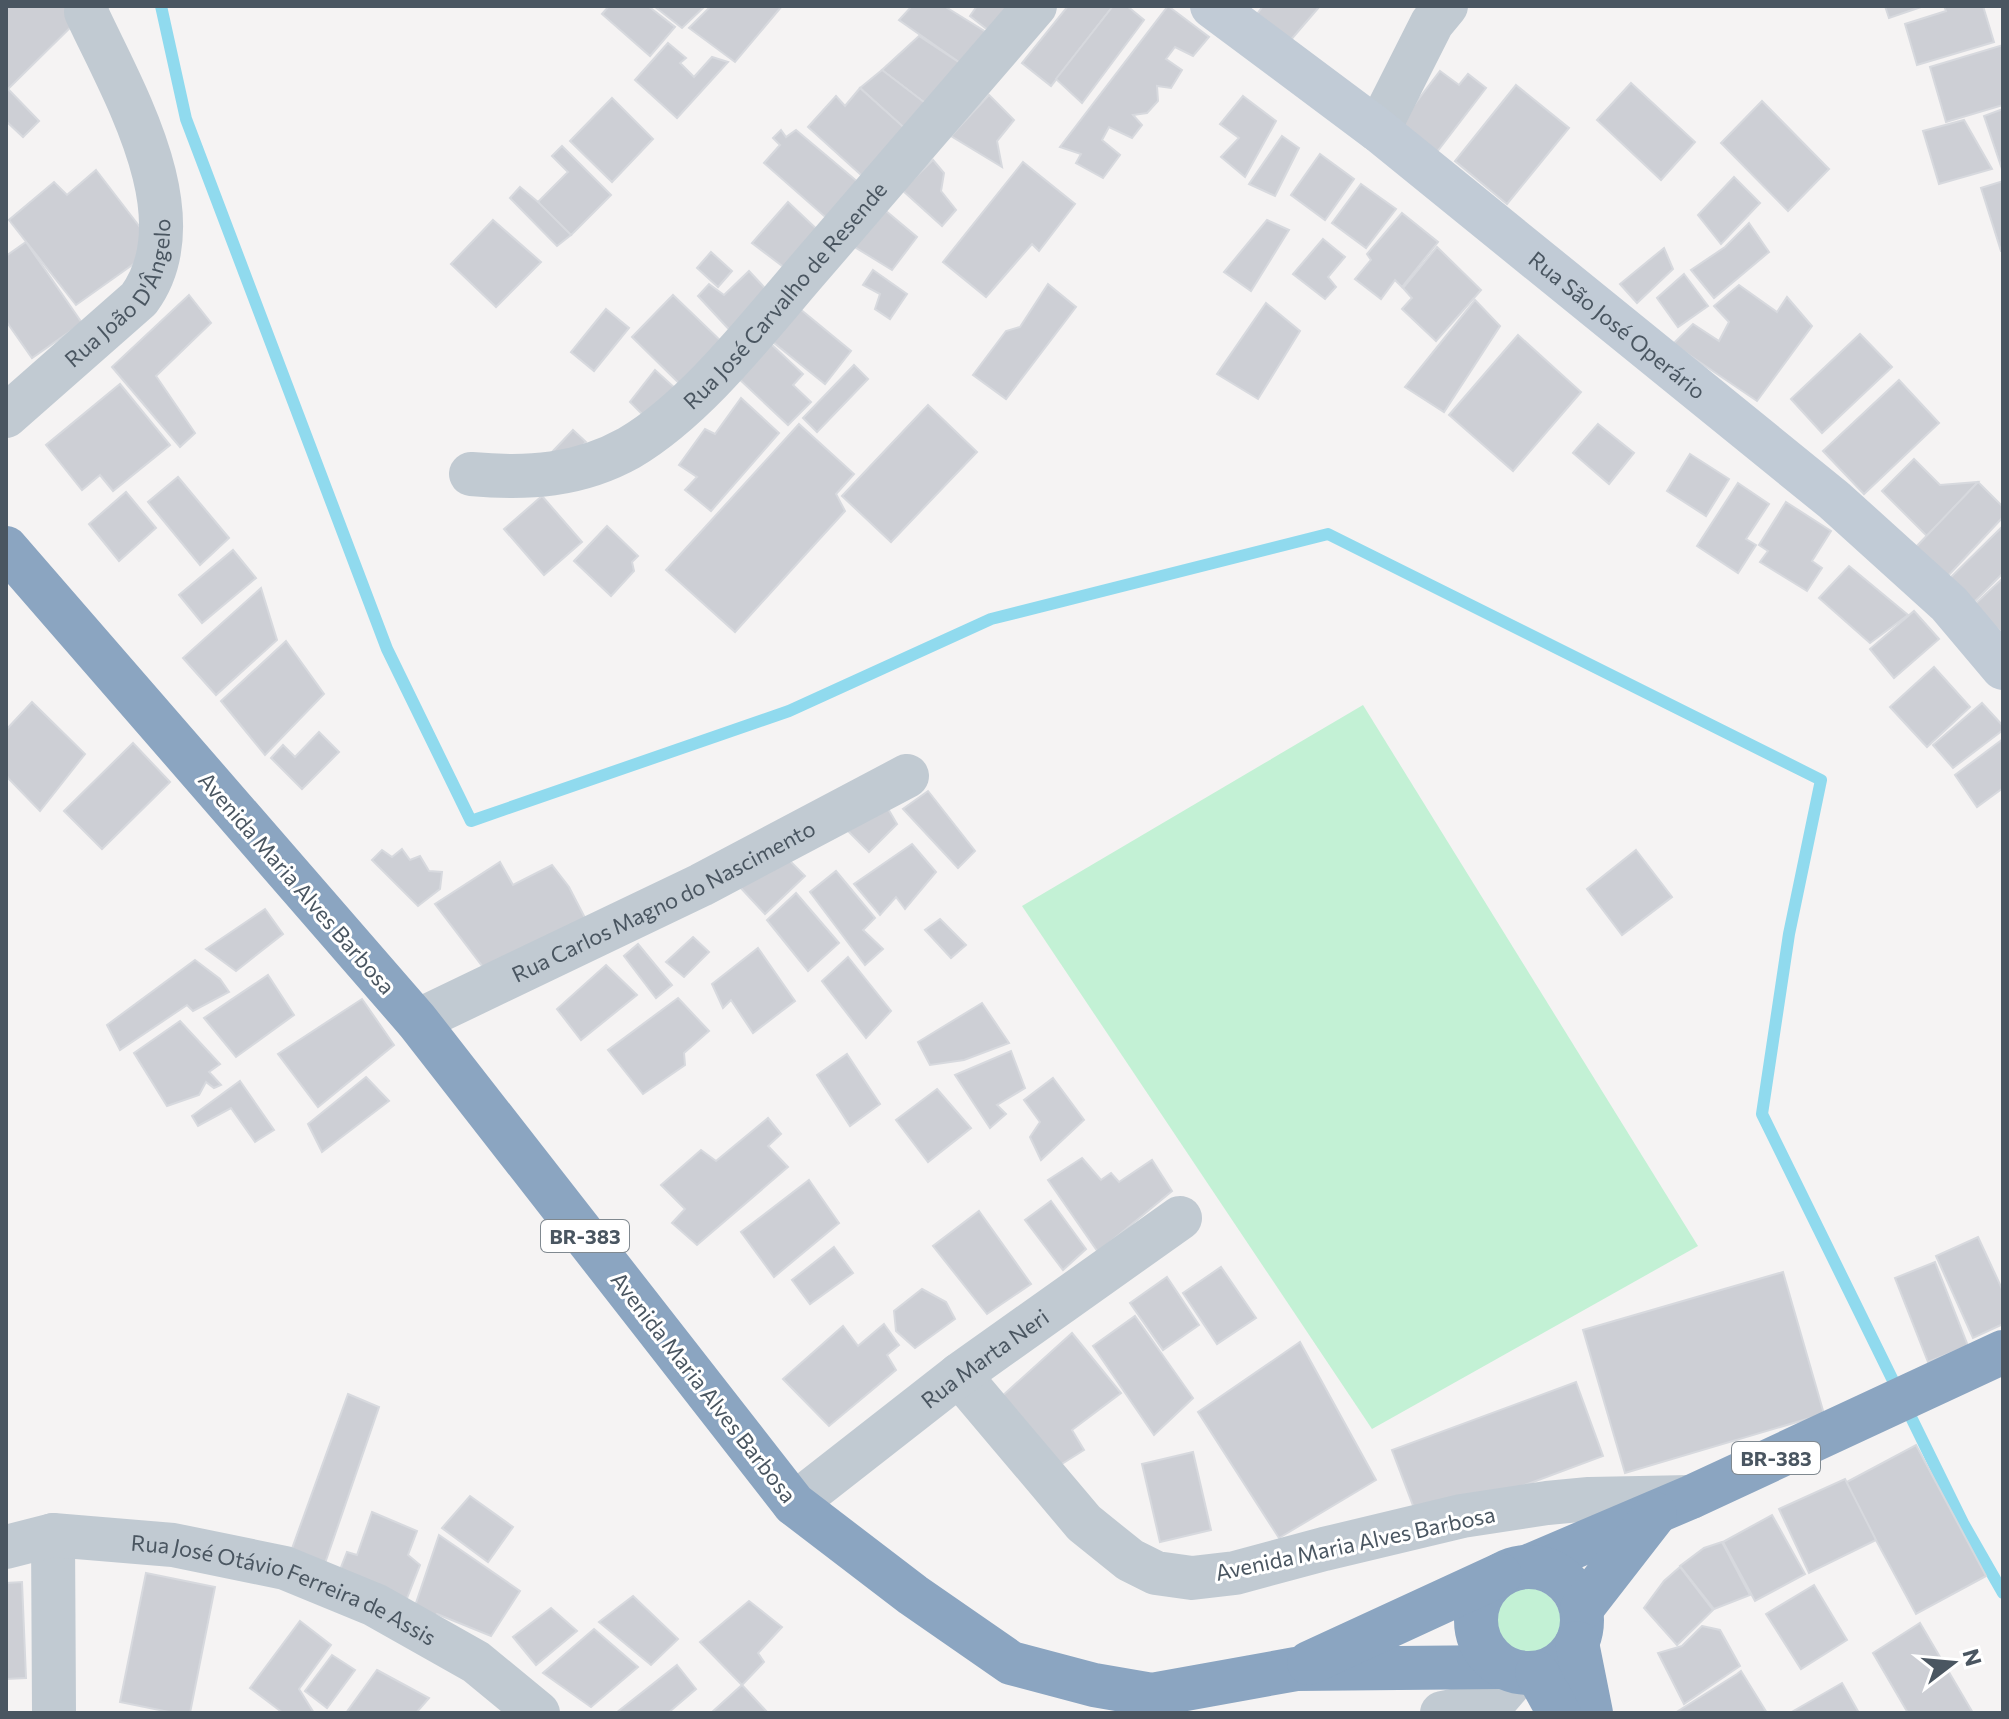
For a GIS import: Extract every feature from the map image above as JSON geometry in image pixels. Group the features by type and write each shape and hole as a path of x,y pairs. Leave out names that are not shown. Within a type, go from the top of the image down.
{"highway":[{"name":"Avenida Maria Alves Barbosa","path":"6,548 417,1021 794,1504 913,1595 1011,1663 1094,1685 1152,1695 1296,1669 1519,1671"},
{"name":"Avenida Maria Alves Barbosa","path":"1296,1669 1514,1571 1674,1504 2003,1352"},
{"name":"Avenida Maria Alves Barbosa","path":"1580,1625 1674,1504"},
{"path":"1559,1713 1519,1671 1488,1655 1479,1639 1475,1622 1478,1604 1486,1587 1514,1571 1546,1569 1562,1578 1574,1591 1591,1713"},
{"name":"BR-383","path":"1519,1671 1554,1669 1567,1658 1580,1625"}],"street":[{"name":"Rua João D'Ângelo","path":"6,416 139,299 148,286 160,249 161,214 148,147 86,12 87,6"},
{"name":"Rua José Carvalho de Resende","path":"471,474 527,477 573,472 627,449 677,414 761,324 1035,6"},
{"name":"Rua São José Operário","path":"1212,6 1378,130 1834,500 1949,604 2003,668"},
{"path":"1378,130 1432,23 1446,6"},
{"name":"Rua Carlos Magno do Nascimento","path":"417,1021 688,891 907,776"},
{"name":"Rua Marta Neri","path":"794,1504 959,1375 1180,1218"},
{"name":"Avenida Maria Alves Barbosa","path":"959,1375 1084,1523 1130,1560 1156,1573 1192,1578 1235,1573 1462,1516 1547,1503 1589,1499 1674,1504"},
{"path":"53,1535 54,1713"},
{"name":"Rua José Otávio Ferreira de Assis","path":"6,1547 53,1535 173,1545 285,1568 375,1605 476,1662 538,1713"},
{"path":"1442,1713 1493,1703 1519,1671"}],"green space":[{"path":"1363,705 1698,1246 1372,1429 1022,906"},
{"path":"1527,1588 1551,1598 1561,1622 1551,1646 1527,1656 1503,1646 1493,1622 1503,1598"}],"building":[{"path":"6,6 80,6 86,12 8,89 39,121 23,137 6,121"},
{"path":"609,6 648,6 675,27 650,56 602,14"},
{"path":"654,6 705,6 682,28"},
{"path":"711,6 782,6 735,62 689,28"},
{"path":"912,6 944,6 994,37 966,67 899,20"},
{"path":"977,6 1022,6 997,37 970,16"},
{"path":"1068,6 1113,6 1051,86 1022,63"},
{"path":"1113,6 1127,6 1144,20 1082,103 1056,79"},
{"path":"1168,6 1209,37 1193,56 1175,47 1166,59 1182,70 1171,88 1157,86 1158,101 1147,113 1133,115 1142,125 1132,138 1109,127 1102,140 1120,155 1103,178 1076,163 1081,154 1060,147"},
{"path":"1263,6 1320,6 1289,42 1257,14"},
{"path":"1885,6 1924,6 1889,18"},
{"path":"1944,6 1983,6 1994,42 1917,65 1905,24 1946,11"},
{"path":"919,36 966,67 933,109 882,70"},
{"path":"668,43 686,58 680,63 694,77 712,57 728,62 677,118 635,80"},
{"path":"2003,45 2003,105 1946,122 1930,67"},
{"path":"882,70 933,109 910,133 860,88"},
{"path":"1440,71 1459,85 1468,74 1486,88 1436,153 1399,125"},
{"path":"1631,83 1695,142 1661,180 1597,120"},
{"path":"1516,85 1569,128 1507,204 1455,161"},
{"path":"860,88 910,133 870,183 808,127 836,96 845,106"},
{"path":"989,95 1014,120 997,141 1002,167 951,136"},
{"path":"1243,96 1276,121 1245,177 1221,157 1239,138 1220,124"},
{"path":"612,98 653,139 612,182 570,141"},
{"path":"1762,101 1829,169 1788,211 1721,143"},
{"path":"2003,109 2003,169 2002,169 1984,116"},
{"path":"1964,120 1992,169 1939,184 1923,131"},
{"path":"781,130 786,137 796,130 865,188 831,222 764,163 780,145 773,138"},
{"path":"1282,136 1299,148 1275,196 1249,184"},
{"path":"562,146 611,195 571,235 538,202 568,172 552,156"},
{"path":"1320,154 1354,179 1325,220 1291,195"},
{"path":"933,160 944,173 941,191 956,210 942,226 902,190"},
{"path":"1023,162 1075,204 1039,251 1032,244 986,297 943,262"},
{"path":"96,170 156,248 76,305 9,220 54,182 67,195"},
{"path":"1734,177 1760,203 1721,244 1698,215"},
{"path":"2003,181 2003,251 2001,251 1981,188"},
{"path":"1361,184 1396,209 1366,248 1332,223"},
{"path":"520,187 571,235 557,246 510,198"},
{"path":"788,202 822,234 790,272 752,243"},
{"path":"886,211 917,237 892,270 853,246"},
{"path":"1402,213 1438,242 1402,287 1395,280 1381,299 1355,279 1371,260 1367,254"},
{"path":"493,220 541,262 496,307 451,264"},
{"path":"1267,220 1289,230 1251,291 1224,272"},
{"path":"1749,223 1769,252 1714,298 1691,270 1725,247"},
{"path":"1323,239 1345,257 1328,277 1336,287 1325,299 1293,274"},
{"path":"26,242 82,323 32,358 6,321 6,256"},
{"path":"1437,247 1481,290 1436,341 1402,309 1412,298 1403,288"},
{"path":"1664,248 1673,269 1637,303 1620,284"},
{"path":"711,252 732,271 718,287 697,268"},
{"path":"873,270 907,294 890,319 875,309 880,294 863,285"},
{"path":"749,271 777,301 737,338 698,296 709,284 724,295"},
{"path":"1684,274 1708,306 1678,327 1657,298"},
{"path":"1048,284 1076,307 1006,399 973,375 1006,331 1020,327"},
{"path":"1739,285 1777,312 1787,297 1812,326 1757,401 1673,344 1693,324 1719,341 1729,322 1714,306"},
{"path":"189,295 211,323 156,376 195,433 180,447 112,367"},
{"path":"673,295 724,344 683,387 632,337"},
{"path":"1475,300 1500,326 1444,412 1405,387"},
{"path":"1266,303 1300,331 1258,399 1217,374"},
{"path":"606,309 629,328 594,371 571,352"},
{"path":"800,309 851,351 825,384 773,342"},
{"path":"1860,334 1892,367 1822,433 1791,399"},
{"path":"1518,335 1581,392 1513,471 1449,415"},
{"path":"769,342 803,374 793,385 811,402 788,425 737,377"},
{"path":"854,365 868,379 817,432 803,418"},
{"path":"655,370 676,389 648,420 630,402"},
{"path":"1899,380 1939,423 1864,494 1823,451"},
{"path":"120,384 170,445 113,491 100,475 82,490 46,445"},
{"path":"741,398 779,433 711,511 685,490 697,477 679,465 705,429 715,434"},
{"path":"928,405 977,452 891,542 842,496"},
{"path":"799,424 854,474 836,494 845,511 735,632 666,570"},
{"path":"1598,424 1634,453 1609,484 1573,453"},
{"path":"573,430 586,442 566,463 553,451"},
{"path":"1690,454 1729,479 1706,516 1667,491"},
{"path":"1914,459 1940,485 1978,482 1927,536 1882,491"},
{"path":"178,477 229,538 200,565 148,502"},
{"path":"1978,482 2003,507 2003,517 1945,579 1914,549"},
{"path":"1738,483 1769,504 1746,539 1756,545 1738,573 1697,546"},
{"path":"126,492 156,528 119,561 89,524"},
{"path":"542,496 582,542 544,575 504,529"},
{"path":"1786,502 1831,531 1812,561 1822,568 1807,591 1760,562 1768,551 1759,545"},
{"path":"607,526 638,556 632,562 634,571 611,596 574,561"},
{"path":"2003,526 2003,573 1970,606 1946,582"},
{"path":"233,550 256,578 202,623 179,595"},
{"path":"1849,566 1908,615 1870,643 1819,598"},
{"path":"2003,578 2003,634 1973,606"},
{"path":"261,588 277,640 216,695 183,658"},
{"path":"1914,611 1939,639 1894,678 1870,649"},
{"path":"286,641 324,694 265,755 221,701"},
{"path":"1934,667 1970,707 1927,747 1890,707"},
{"path":"32,702 85,754 40,811 6,773 6,730"},
{"path":"1982,703 2003,726 2003,730 1953,768 1933,745"},
{"path":"319,732 339,752 302,789 271,758 283,745 295,757"},
{"path":"2003,739 2003,788 1977,807 1955,775"},
{"path":"133,743 170,782 102,849 64,811"},
{"path":"928,791 975,851 958,868 903,809"},
{"path":"887,807 897,824 869,852 848,831"},
{"path":"912,844 936,872 905,909 896,897 880,915 854,884"},
{"path":"402,849 410,860 420,856 429,871 442,872 440,889 418,906 372,860 382,850 392,857"},
{"path":"1636,850 1672,897 1622,935 1587,889"},
{"path":"787,858 805,876 765,914 738,885"},
{"path":"500,862 513,885 552,865 569,887 595,937 483,967 435,904"},
{"path":"836,871 875,918 863,930 883,949 865,965 810,892"},
{"path":"796,893 839,943 808,971 767,920"},
{"path":"265,909 283,934 236,971 206,949"},
{"path":"940,919 966,945 951,958 925,930"},
{"path":"693,937 709,952 684,977 666,962"},
{"path":"638,944 672,985 656,998 624,956"},
{"path":"758,948 795,1001 753,1033 731,1000 723,1008 712,984"},
{"path":"848,957 891,1011 866,1038 822,981"},
{"path":"195,960 220,979 229,992 193,1011 187,1005 120,1050 107,1025"},
{"path":"606,965 637,995 581,1040 557,1009"},
{"path":"268,975 294,1015 236,1057 204,1018"},
{"path":"678,998 709,1031 684,1053 685,1065 643,1094 608,1050"},
{"path":"362,999 394,1045 318,1107 278,1054"},
{"path":"982,1003 1009,1043 964,1060 930,1065 918,1042"},
{"path":"180,1021 220,1064 209,1072 221,1085 214,1088 206,1082 199,1095 167,1106 134,1053"},
{"path":"1011,1051 1025,1088 997,1105 1006,1114 990,1128 955,1075"},
{"path":"847,1054 880,1104 850,1126 817,1075"},
{"path":"366,1077 389,1101 322,1152 308,1124"},
{"path":"1053,1078 1084,1120 1041,1160 1030,1137 1040,1122 1024,1100"},
{"path":"240,1081 274,1130 255,1142 231,1108 198,1126 192,1116"},
{"path":"937,1089 971,1128 928,1162 896,1120"},
{"path":"768,1118 781,1134 768,1146 788,1167 697,1245 672,1223 685,1209 661,1185 701,1150 716,1161"},
{"path":"1082,1158 1101,1180 1111,1173 1119,1182 1152,1160 1172,1191 1098,1252 1048,1180"},
{"path":"809,1180 839,1223 774,1277 741,1232"},
{"path":"1051,1201 1086,1249 1063,1270 1025,1220"},
{"path":"979,1211 1031,1284 987,1314 933,1246"},
{"path":"1978,1237 2003,1291 2003,1324 1973,1338 1936,1256"},
{"path":"834,1247 853,1273 810,1304 792,1280"},
{"path":"1935,1262 1968,1346 1928,1362 1895,1278"},
{"path":"1221,1267 1256,1318 1217,1344 1183,1293"},
{"path":"1783,1272 1824,1414 1625,1473 1583,1330"},
{"path":"1167,1277 1199,1325 1163,1350 1130,1303"},
{"path":"922,1289 946,1302 955,1319 915,1348 896,1331 894,1311"},
{"path":"1135,1316 1193,1398 1154,1435 1093,1346"},
{"path":"884,1324 899,1345 887,1355 896,1370 829,1426 783,1379 843,1326 858,1346"},
{"path":"1072,1333 1121,1393 1072,1430 1084,1450 1057,1467 1001,1397"},
{"path":"1300,1342 1376,1480 1279,1538 1198,1412"},
{"path":"1576,1382 1603,1456 1420,1524 1392,1450"},
{"path":"348,1394 379,1407 322,1572 285,1568"},
{"path":"1916,1445 1986,1576 1916,1614 1845,1483"},
{"path":"1193,1452 1211,1530 1160,1542 1142,1464"},
{"path":"1845,1479 1876,1540 1809,1573 1779,1509"},
{"path":"470,1496 513,1527 488,1562 442,1528"},
{"path":"372,1512 417,1531 408,1555 420,1565 402,1611 336,1580 347,1552 357,1555"},
{"path":"1772,1515 1805,1574 1755,1601 1723,1542"},
{"path":"439,1535 520,1591 491,1636 437,1614 429,1622 414,1609"},
{"path":"1722,1542 1750,1595 1714,1609 1680,1566 1704,1548"},
{"path":"1680,1567 1713,1610 1677,1645 1644,1608 1664,1581"},
{"path":"146,1573 215,1587 190,1713 174,1713 120,1702"},
{"path":"22,1582 26,1678 6,1679 6,1583"},
{"path":"1814,1585 1847,1640 1801,1669 1766,1614"},
{"path":"633,1596 678,1639 651,1665 599,1622"},
{"path":"749,1601 782,1627 758,1653 764,1662 742,1685 700,1642"},
{"path":"551,1608 577,1631 536,1665 513,1637"},
{"path":"300,1621 331,1645 299,1689 314,1713 283,1713 250,1688"},
{"path":"1920,1623 1973,1713 1908,1713 1873,1653"},
{"path":"1702,1626 1720,1630 1740,1666 1684,1704 1658,1653 1682,1646"},
{"path":"594,1629 638,1667 591,1707 543,1673"},
{"path":"332,1655 355,1670 327,1708 305,1691"},
{"path":"677,1665 696,1689 668,1713 616,1713"},
{"path":"377,1670 429,1698 416,1713 346,1713"},
{"path":"1741,1671 1767,1713 1675,1713 1737,1674"},
{"path":"1842,1683 1859,1713 1790,1713"},
{"path":"742,1685 768,1713 711,1713"}],"waterway":[{"path":"161,6 186,119 387,649 471,821 789,711 991,619 1328,534 1821,780 1789,934 1762,1114 1963,1523 2003,1593"}]}
